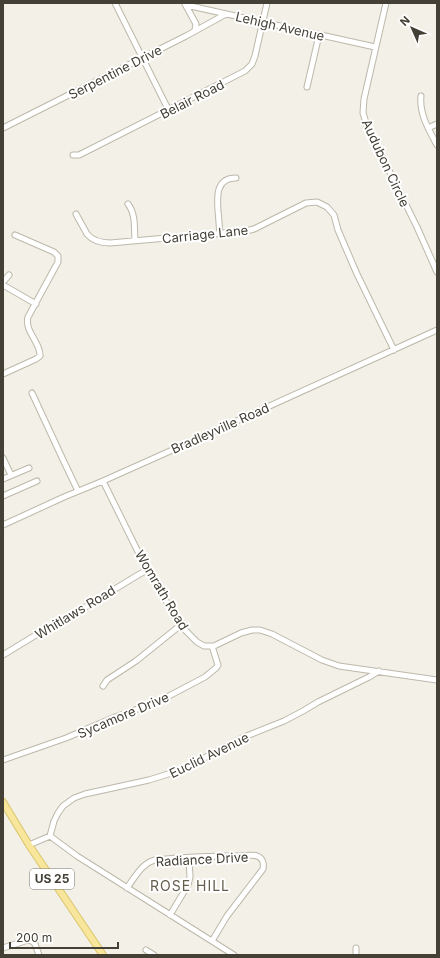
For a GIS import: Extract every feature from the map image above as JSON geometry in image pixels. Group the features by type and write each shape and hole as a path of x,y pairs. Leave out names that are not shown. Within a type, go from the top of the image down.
{"main road":[{"name":"US 25","path":"3,802 29,845 102,955"}],"street":[{"path":"115,3 169,111"},
{"name":"Belair Road","path":"73,155 79,155 169,111 245,71 252,64 255,56 267,3"},
{"name":"Audubon Circle","path":"386,3 364,99 364,118 418,227 437,272"},
{"name":"Lehigh Avenue","path":"185,4 375,47"},
{"name":"Lehigh Avenue","path":"185,4 196,24 195,30"},
{"name":"Serpentine Drive","path":"3,128 186,36 226,14"},
{"path":"307,88 319,35"},
{"path":"421,96 422,115 437,145"},
{"path":"428,128 437,124"},
{"path":"220,234 217,199 218,192 221,184 226,180 236,178"},
{"name":"Carriage Lane","path":"76,214 87,234 97,241 110,243 220,234 250,230 306,203 317,202 327,207 334,215 344,244 394,350"},
{"path":"128,204 133,213 135,240"},
{"path":"3,374 40,356 40,351 27,323 28,317 58,262 58,256 54,252 15,235"},
{"path":"3,282 9,274"},
{"path":"3,285 36,304"},
{"name":"Bradleyville Road","path":"3,525 437,330"},
{"path":"32,393 78,491"},
{"path":"3,458 11,475"},
{"path":"3,479 29,468"},
{"path":"3,496 38,481"},
{"name":"Womrath Road","path":"103,481 147,570 168,604 190,636 204,646 212,646"},
{"name":"Whitlaws Road","path":"3,655 147,570"},
{"path":"103,686 107,680 142,657 182,624"},
{"path":"212,646 241,633 252,630 260,630 268,632 330,663 350,668 437,680"},
{"name":"Sycamore Drive","path":"3,760 66,738 115,717 149,705 205,677 218,665 212,646"},
{"name":"Euclid Avenue","path":"50,836 58,813 63,806 74,798 85,794 149,780 182,770 244,737 284,721 379,671"},
{"path":"29,845 50,836 77,856 234,955"},
{"name":"Radiance Drive","path":"127,888 144,866 149,862 159,859 259,857 263,861 262,869 227,916 212,941"},
{"path":"170,915 188,885 190,877 189,858"},
{"path":"3,948 32,940 39,955"},
{"path":"356,948 356,955"},
{"path":"146,950 154,955"}],"district":[{"name":"ROSE HILL","path":"190,886"}]}
